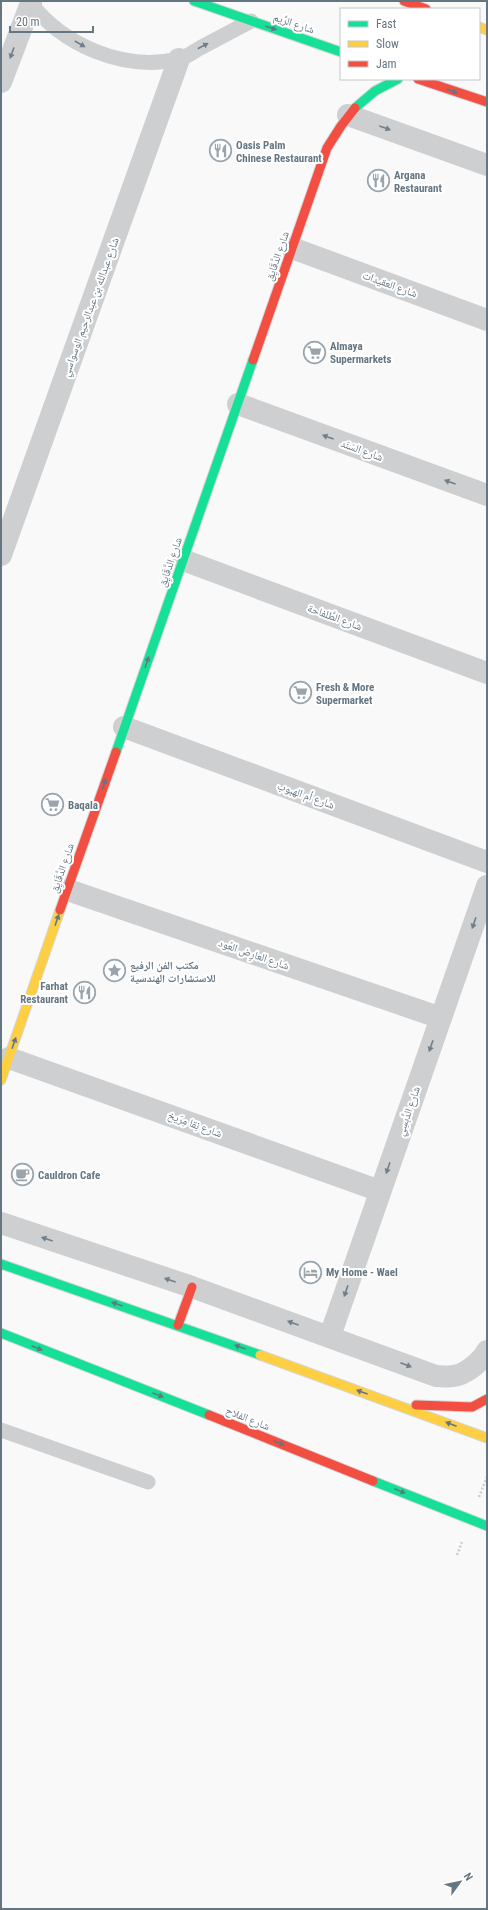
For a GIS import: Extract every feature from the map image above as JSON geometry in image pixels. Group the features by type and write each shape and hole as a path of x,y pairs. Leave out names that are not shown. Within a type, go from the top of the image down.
{"street":[{"name":"شارع الرِّيم","path":"194,1 340,52"},
{"path":"404,1 423,8"},
{"path":"1,82 30,2"},
{"name":"شارع عبدالله بن عبدالرحيم الوسواسي","path":"1,555 179,59"},
{"name":"شارع الدَّقَايِق","path":"1,1080 327,148 348,115 374,91 396,80"},
{"path":"421,80 487,102"},
{"path":"348,115 487,165"},
{"name":"شارع العقيدات","path":"292,248 487,320"},
{"name":"شارع السَنَد","path":"238,404 487,495"},
{"name":"شارع الطِّلفاحة","path":"183,560 487,673"},
{"name":"شارع أم الهبوب","path":"124,727 487,862"},
{"name":"شارع الدِّبسِي","path":"330,1336 487,886"},
{"name":"شارع العارِض العُود","path":"68,890 441,1018"},
{"name":"شارع نِقا مِرَيخ","path":"9,1058 380,1191"},
{"path":"1,1223 192,1287 330,1336 436,1376 454,1376 470,1368 487,1352"},
{"path":"1,1264 178,1325 487,1438"},
{"path":"178,1325 192,1287"},
{"name":"شارع الفلاح","path":"1,1333 487,1526"},
{"path":"399,1405 472,1407 487,1398"}],"lane":[{"path":"30,2 46,21 65,36 86,48 108,56 148,62 179,59 252,21"},
{"path":"1,1430 148,1482"}],"traffic: fast":[{"path":"194,1 340,52"},
{"path":"355,108 375,91 396,80"},
{"path":"116,752 253,360"},
{"path":"1,1264 260,1355"},
{"path":"1,1333 209,1415"},
{"path":"373,1481 487,1526"}],"traffic: slow":[{"path":"480,27 487,30"},
{"path":"1,1080 60,910"},
{"path":"260,1355 487,1438"}],"traffic: jam":[{"path":"404,1 423,8"},
{"path":"421,80 487,102"},
{"path":"253,360 327,148 355,108"},
{"path":"60,910 116,752"},
{"path":"178,1325 192,1287"},
{"path":"416,1405 472,1407 487,1399"},
{"path":"209,1415 373,1481"}],"place":[{"name":"Oasis Palm Chinese Restaurant","path":"221,151"},
{"name":"Argana Restaurant","path":"378,181"},
{"name":"Almaya Supermarkets","path":"315,352"},
{"name":"Fresh & More Supermarket","path":"300,693"},
{"name":"Baqala","path":"52,805"},
{"name":"مكتب الفن الرفيع للاستشارات الهندسية","path":"114,971"},
{"name":"Farhat Restaurant","path":"84,992"},
{"name":"Cauldron Cafe","path":"23,1175"},
{"name":"My Home - Wael","path":"311,1272"}]}
